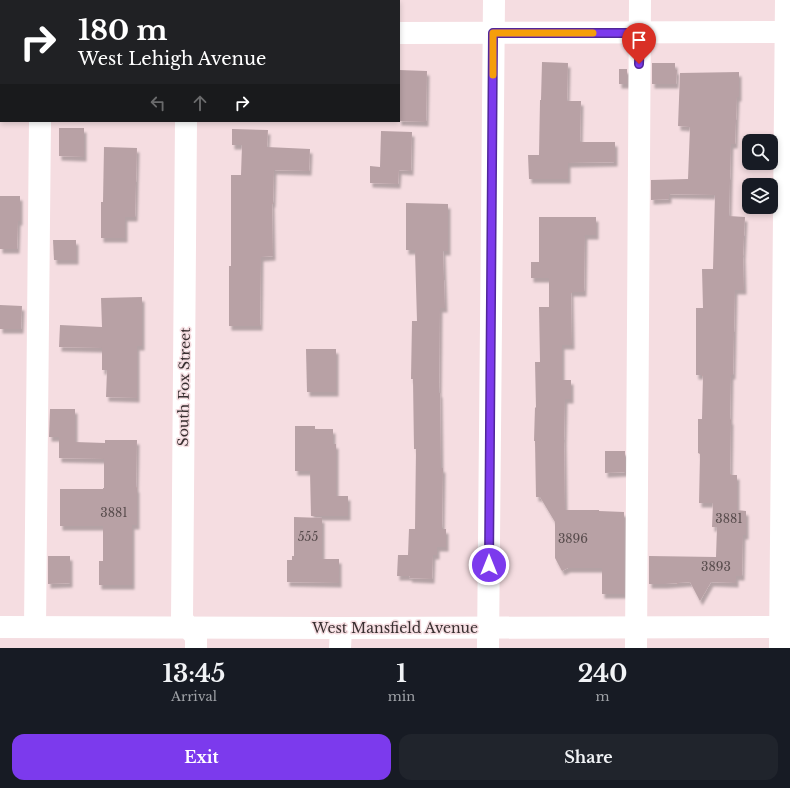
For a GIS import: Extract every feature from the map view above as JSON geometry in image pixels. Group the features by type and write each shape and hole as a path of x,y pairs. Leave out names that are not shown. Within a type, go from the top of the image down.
{"street":[{"path":"488,638 494,0"},
{"path":"636,638 640,0"},
{"path":"780,648 785,627 788,32 786,0"},
{"path":"400,34 788,32"},
{"path":"35,627 40,122"},
{"name":"South Fox Street","path":"186,122 182,619 193,638"},
{"name":"West Mansfield Avenue","path":"0,627 35,627 193,638 636,638 785,627"}],"building":[{"path":"542,62 568,63 567,101 581,101 580,142 615,142 615,162 568,163 568,179 529,179 528,155 539,155"},
{"path":"652,63 675,63 675,70 677,70 676,84 652,84"},
{"path":"619,69 627,69 627,84 619,84"},
{"path":"400,70 427,71 426,122 400,121"},
{"path":"739,72 739,97 737,97 735,144 731,144 729,216 745,217 743,256 744,290 735,290 733,375 731,375 730,475 737,475 737,510 746,511 746,535 743,535 742,576 736,576 736,583 711,582 700,601 690,582 649,584 649,556 716,557 717,527 712,527 713,503 699,503 700,454 698,453 698,419 702,419 703,375 696,375 696,308 703,308 702,269 713,269 715,195 669,194 669,199 651,200 651,180 688,179 690,127 678,126 680,73"},
{"path":"59,128 84,128 84,157 59,156"},
{"path":"232,129 268,130 267,147 310,149 309,171 274,170 272,203 273,256 261,257 260,326 229,326 229,266 231,266 231,175 241,175 242,145 232,145"},
{"path":"381,131 412,132 411,171 399,170 398,184 370,183 370,166 380,167"},
{"path":"104,147 137,148 135,217 125,217 125,238 101,238"},
{"path":"0,196 20,196 20,221 18,221 17,249 0,249"},
{"path":"406,203 448,204 448,251 443,251 445,308 440,308 439,393 441,468 443,468 442,529 446,529 446,547 437,547 437,555 433,555 432,579 397,576 398,555 408,555 409,529 415,529 416,449 414,449 413,379 411,379 412,321 417,321 415,250 406,250"},
{"path":"539,217 596,217 596,235 585,235 584,292 571,292 572,345 562,345 562,380 571,380 571,399 565,399 565,510 624,512 624,594 602,594 602,568 568,568 562,571 555,558 555,522 540,497 536,497 534,441 535,407 536,408 535,362 540,362 539,307 549,307 549,278 531,278 531,262 539,262"},
{"path":"53,240 76,240 76,260 54,260"},
{"path":"142,297 142,346 137,346 137,398 106,397 107,370 102,370 102,348 59,347 60,325 102,327 101,298"},
{"path":"0,305 22,306 21,329 0,329"},
{"path":"306,349 336,349 336,392 307,392"},
{"path":"50,409 75,409 75,442 105,443 105,440 137,440 137,525 132,525 132,585 99,585 99,561 103,561 103,526 60,526 60,489 103,489 104,459 59,458 59,437 49,437"},
{"path":"295,426 315,426 315,429 333,429 333,444 336,444 336,496 348,496 348,516 311,516 310,471 295,471"},
{"path":"605,451 625,451 625,472 605,473"},
{"path":"294,517 322,518 322,559 339,559 339,583 287,582 287,560 292,560 292,556 294,556"},
{"path":"48,556 70,556 70,583 48,584"}],"slow traffic":[{"path":"493,75 493,33 593,33"}],"route":[{"path":"489,565 493,33 640,33 639,64"}]}
